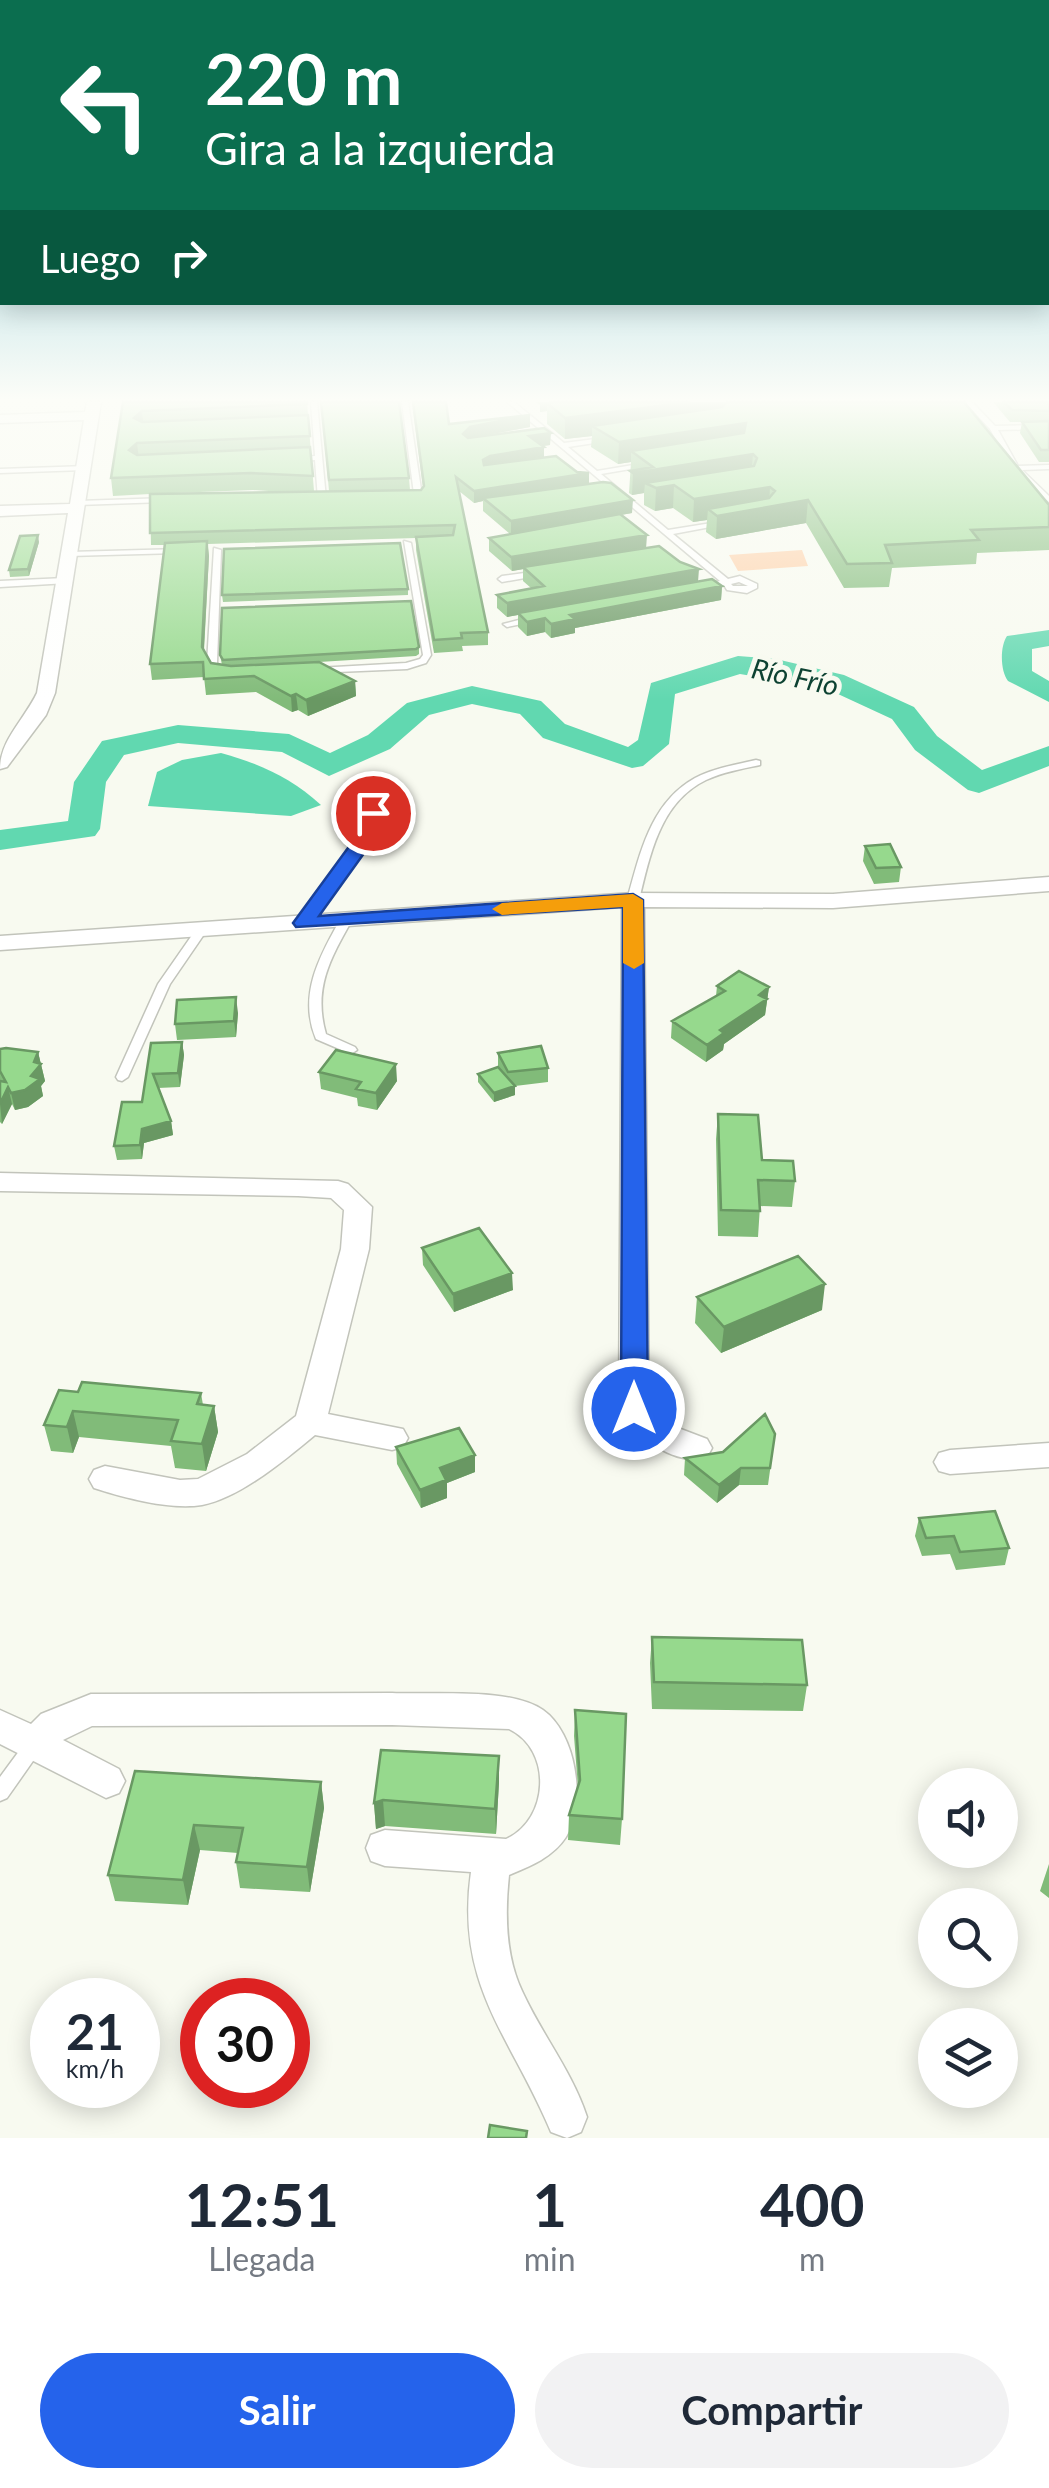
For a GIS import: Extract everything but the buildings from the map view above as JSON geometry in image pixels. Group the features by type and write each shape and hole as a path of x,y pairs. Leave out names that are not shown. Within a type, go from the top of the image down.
{"street":[{"path":"0,763 26,729 46,693 78,502"},
{"path":"0,511 77,507"},
{"path":"0,944 633,900 834,901 1049,884"},
{"path":"633,900 634,1409 654,1431 696,1448"},
{"path":"0,1182 338,1190 358,1207 354,1250 310,1422 258,1464 203,1492 180,1493 105,1479"},
{"path":"310,1422 392,1438"},
{"path":"950,1462 1049,1455"},
{"path":"35,1744 54,1724 91,1710 392,1708 512,1712 532,1722 549,1740 560,1778 552,1825 532,1846 508,1856 385,1848"},
{"path":"0,1726 106,1781"},
{"path":"493,1855 485,1937 496,1985 560,2094 566,2117"}],"lane":[{"path":"77,507 103,510 136,502"},
{"path":"633,502 727,583 690,590"},
{"path":"632,519 650,516"},
{"path":"670,532 727,522"},
{"path":"310,671 407,666 423,661 427,655 407,543"},
{"path":"388,544 421,543"},
{"path":"670,551 689,548"},
{"path":"200,550 236,549"},
{"path":"217,550 212,663 218,674 232,675"},
{"path":"69,557 182,551"},
{"path":"502,579 558,570"},
{"path":"0,584 65,580"},
{"path":"398,602 416,602"},
{"path":"214,610 232,609"},
{"path":"507,624 544,617"},
{"path":"633,900 662,808 696,780 723,768 756,763"},
{"path":"303,923 366,838 380,788"},
{"path":"346,920 317,975 314,1018 320,1036 330,1044 351,1050"},
{"path":"122,1077 164,984 201,930"},
{"path":"0,1792 35,1744"}],"shaded area":[{"path":"802,550 808,566 738,571 729,555"},
{"path":"221,753 274,773 321,805 291,816 148,806 157,772 182,760"}],"waterway":[{"name":"Río Frío","path":"1049,638 1017,642 1018,675 1049,693"},
{"name":"Río Frío","path":"0,840 83,829 90,782 113,748 178,734 289,743 329,766 379,742 418,709 472,695 530,707 554,731 632,759 653,744 661,689 738,665 776,668 834,681 903,713 926,743 979,783 1049,755"}],"slow traffic":[{"path":"502,909 633,900 634,963"}],"route":[{"path":"373,813 366,838 303,923 633,900 634,1409"}]}
